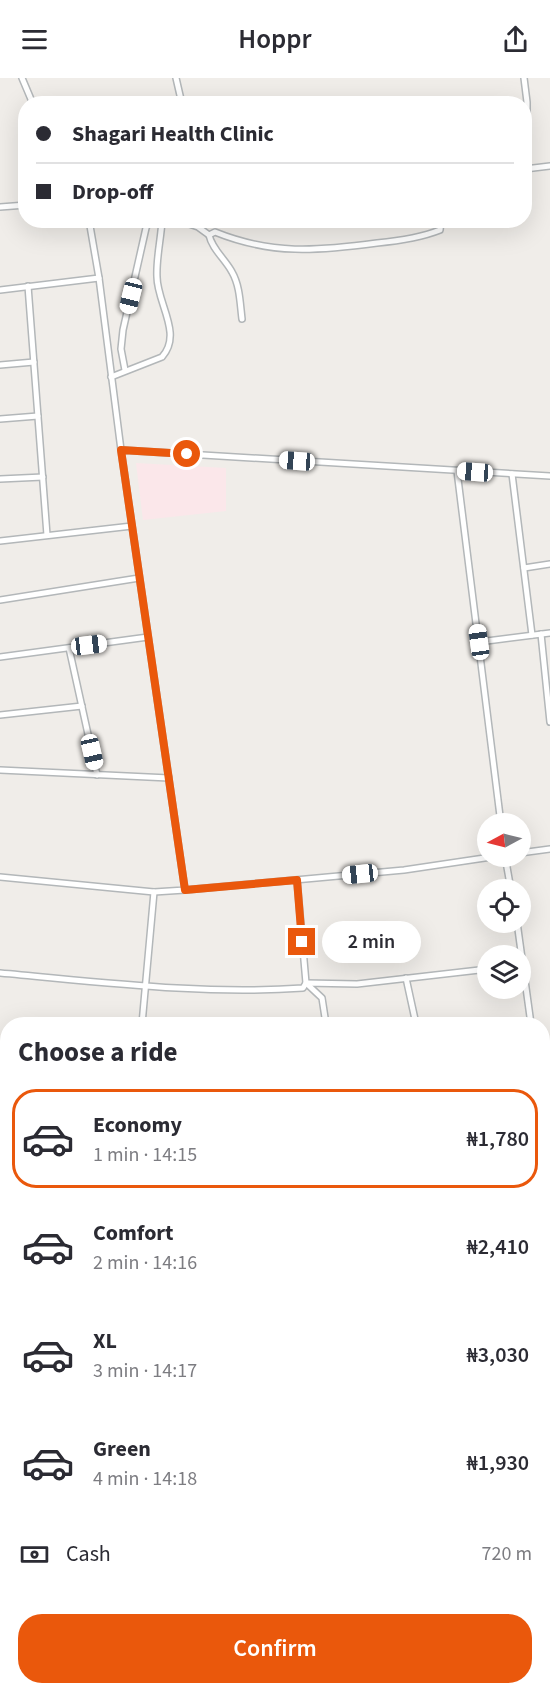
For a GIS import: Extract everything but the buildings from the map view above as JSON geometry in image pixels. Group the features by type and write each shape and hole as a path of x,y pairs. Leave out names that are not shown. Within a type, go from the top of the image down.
{"street":[{"path":"22,78 30,96"},
{"path":"176,78 180,96"},
{"path":"524,78 526,96"},
{"path":"532,168 550,166"},
{"path":"0,207 18,206"},
{"path":"90,228 185,890"},
{"path":"125,370 121,350 123,330 146,228"},
{"path":"111,377 162,357 168,351 169,329 156,278 161,228"},
{"path":"199,228 209,235 211,242 232,271 238,284 242,319"},
{"path":"209,235 215,232 240,242 268,248 333,249 414,237 441,228"},
{"path":"0,290 99,278"},
{"path":"28,286 47,536"},
{"path":"0,365 34,362"},
{"path":"0,420 38,416"},
{"path":"121,450 550,476"},
{"path":"457,471 500,813"},
{"path":"512,474 532,635"},
{"path":"0,479 43,477"},
{"path":"0,541 132,526"},
{"path":"524,568 550,564"},
{"path":"0,600 139,578"},
{"path":"479,642 550,633"},
{"path":"540,634 550,722"},
{"path":"0,657 148,637"},
{"path":"69,648 97,775"},
{"path":"0,715 82,705"},
{"path":"0,770 168,778"},
{"path":"531,852 550,849"},
{"path":"0,877 154,892 404,870 477,859"},
{"path":"0,974 144,987 260,991 303,988 306,983 297,880"},
{"path":"142,1017 154,892"},
{"path":"306,983 357,984 477,970"},
{"path":"406,978 414,1017"},
{"path":"306,983 322,998 325,1017"},
{"path":"527,999 530,1017"}],"shaded area":[{"path":"136,463 226,468 226,511 143,520"}],"route":[{"path":"187,454 121,450 185,890 297,880 302,942"}]}
